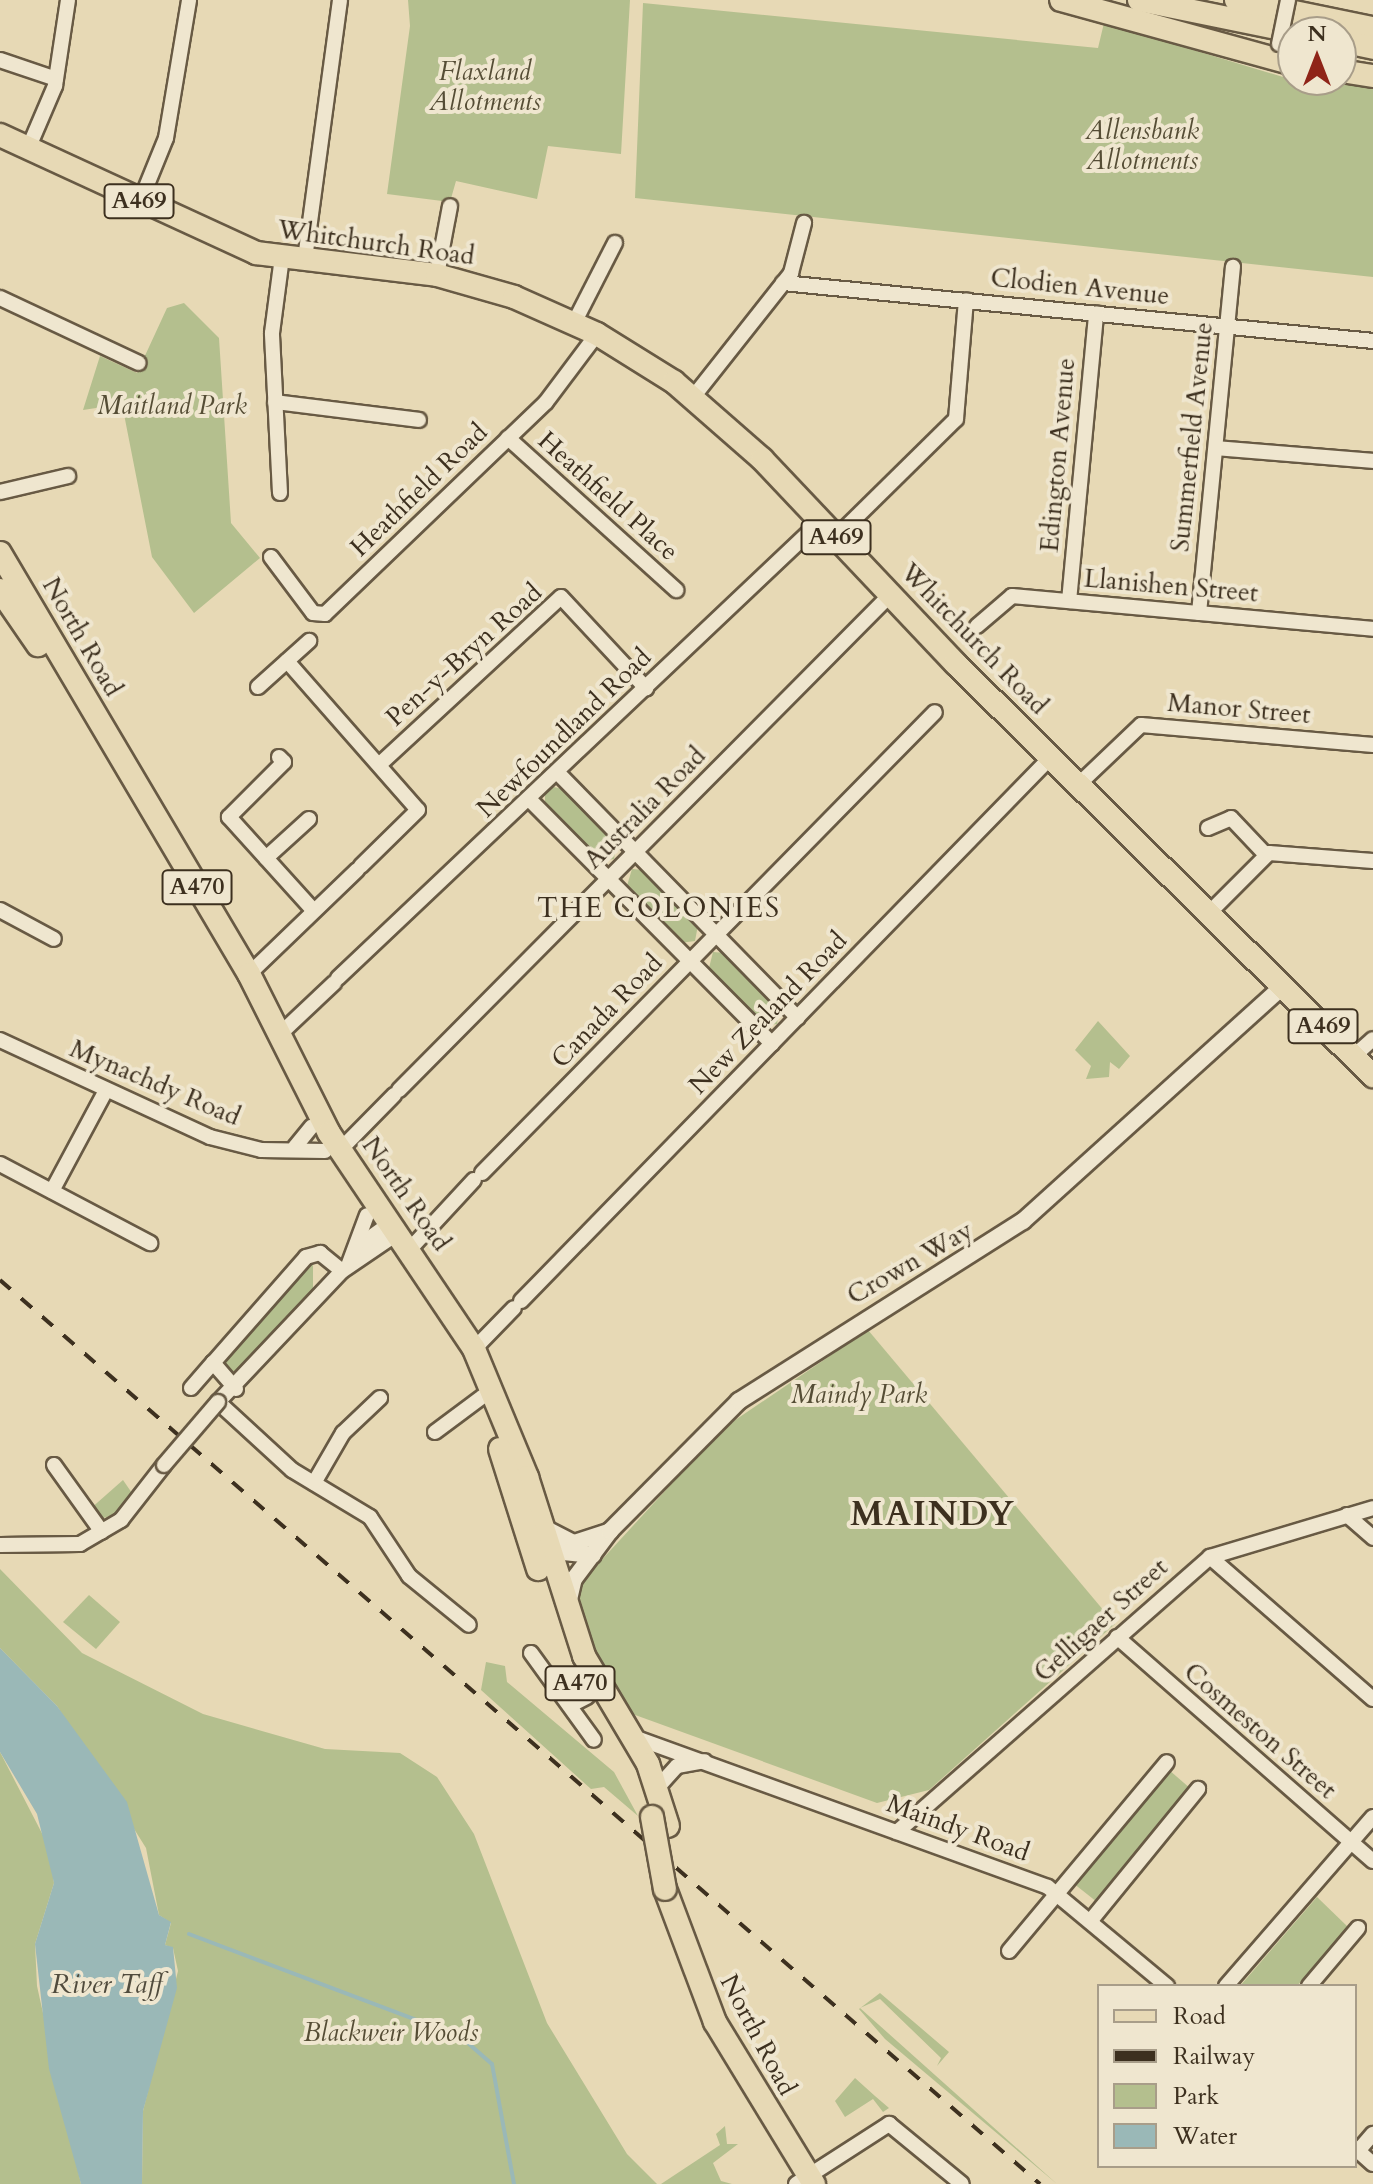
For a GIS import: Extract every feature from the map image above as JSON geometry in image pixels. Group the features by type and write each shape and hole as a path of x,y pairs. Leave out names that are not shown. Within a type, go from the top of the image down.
{"main road":[{"path":"1061,0 1277,48"},
{"path":"1139,0 1277,47"},
{"path":"1236,0 1373,28"},
{"path":"1305,0 1373,17"},
{"name":"Whitchurch Road","path":"0,135 234,245 282,257 437,275 574,323 597,334 694,396 829,529 1050,758 1373,1076"},
{"name":"North Road","path":"0,553 249,974 281,1033 332,1150"},
{"name":"North Road","path":"0,590 225,960 311,1127 332,1150 474,1349 536,1533 579,1701 633,1769 660,1822 679,1889 675,1910 715,2022 806,2181"},
{"name":"North Road","path":"388,1232 457,1344 482,1397 536,1533 549,1553 567,1610 600,1690 631,1736 658,1787 660,1822"}],"street":[{"path":"28,149 56,79 68,0"},
{"path":"140,202 166,138 189,0"},
{"path":"305,259 340,0"},
{"path":"0,60 56,79"},
{"path":"437,275 450,206"},
{"path":"694,396 783,283 804,223"},
{"path":"574,323 615,243"},
{"path":"280,493 272,333 282,257"},
{"name":"Summerfield Avenue","path":"1199,613 1233,267"},
{"name":"Clodien Avenue","path":"783,283 1373,341"},
{"path":"0,298 139,363"},
{"name":"Newfoundland Road","path":"281,1033 646,688 954,423 966,300"},
{"name":"Edington Avenue","path":"1069,601 1096,313"},
{"name":"Heathfield Road","path":"271,557 321,616 508,438 597,334"},
{"path":"275,402 419,420"},
{"name":"Heathfield Place","path":"508,438 676,590"},
{"path":"1216,448 1373,461"},
{"path":"0,492 68,476"},
{"name":"Australia Road","path":"332,1150 396,1093 891,594"},
{"name":"Pen-y-Bryn Road","path":"380,764 561,597 646,688"},
{"name":"Llanishen Street","path":"977,626 1009,597 1373,629"},
{"path":"258,687 309,641"},
{"path":"249,974 269,948 359,868 418,810 287,661"},
{"name":"Canada Road","path":"388,1232 478,1176 935,712"},
{"name":"Manor Street","path":"1078,785 1141,725 1373,745"},
{"path":"279,757 284,762 229,817 313,910"},
{"name":"New Zealand Road","path":"474,1349 1050,758"},
{"path":"557,772 798,1018"},
{"path":"529,799 772,1044"},
{"path":"1208,828 1231,818 1266,855 1373,861"},
{"path":"266,858 309,819"},
{"path":"1209,913 1266,855"},
{"path":"0,910 54,939"},
{"path":"233,946 269,948"},
{"name":"Crown Way","path":"567,1610 574,1579 610,1531 762,1382 1023,1221 1278,981"},
{"path":"1354,1056 1373,1039"},
{"name":"Mynachdy Road","path":"0,1040 105,1092 225,1142 261,1150 295,1147 332,1150"},
{"path":"52,1191 105,1092"},
{"path":"295,1147 311,1127"},
{"path":"0,1164 150,1243"},
{"path":"355,1248 388,1232"},
{"path":"345,1268 355,1248 388,1232"},
{"path":"0,1545 68,1546 102,1532 121,1520 218,1402 236,1389 345,1268 388,1232"},
{"path":"191,1388 306,1257 320,1253 345,1268"},
{"path":"213,1363 236,1389"},
{"path":"435,1432 482,1397"},
{"path":"314,1483 343,1433 380,1398"},
{"path":"218,1402 314,1483 370,1517 409,1576 469,1625"},
{"path":"54,1465 102,1532"},
{"name":"Gelligaer Street","path":"897,1832 1210,1557 1373,1508"},
{"path":"1347,1515 1373,1538"},
{"name":"Crown Way","path":"536,1533 574,1543 610,1531"},
{"path":"549,1553 593,1555"},
{"path":"1210,1557 1373,1699"},
{"name":"Cosmeston Street","path":"1117,1637 1373,1861"},
{"path":"531,1653 579,1701 594,1740"},
{"name":"Maindy Road","path":"631,1736 1057,1892 1165,1984"},
{"path":"658,1787 677,1766 705,1761"},
{"path":"1009,1951 1167,1762"},
{"path":"1092,1919 1198,1789"},
{"path":"1228,1984 1373,1817"},
{"path":"1311,1984 1358,1928"},
{"path":"806,2181 889,2124 962,2184"},
{"path":"1373,2134 1357,2149 1373,2164"}],"green space":[{"name":"Flaxland Allotments","path":"408,0 630,0 621,154 548,146 537,199 456,181 450,202 387,194 410,26"},
{"name":"Allensbank Allotments","path":"643,3 1098,48 1104,23 1277,75 1277,96 1357,96 1357,83 1373,84 1373,277 635,198"},
{"name":"Maitland Park","path":"184,303 219,338 231,523 260,558 194,613 152,557 122,404 83,410 100,356 137,373 167,308"},
{"path":"554,787 567,790 617,843 614,859 598,862 545,807 545,792"},
{"path":"632,869 644,870 698,925 695,941 680,943 626,889"},
{"path":"713,952 726,953 780,1007 777,1024 761,1026 708,972"},
{"path":"1098,1021 1130,1056 1119,1069 1110,1062 1109,1077 1086,1079 1091,1066 1075,1050"},
{"path":"313,1258 313,1292 249,1363 228,1374 223,1362"},
{"name":"Maindy Park","path":"868,1330 1115,1624 929,1790 877,1803 627,1712 599,1663 578,1597 585,1578 722,1429"},
{"path":"123,1480 134,1496 120,1513 100,1519 89,1510"},
{"name":"Blackweir Woods","path":"0,1569 82,1653 203,1714 325,1749 400,1753 437,1777 474,1834 547,2023 627,2154 657,2184 142,2184 143,2111 178,1971 173,1948 165,1945 171,1923 159,1915 146,1848 57,1706 0,1648"},
{"path":"89,1595 120,1622 96,1649 63,1622"},
{"path":"486,1662 505,1666 507,1682 614,1772 638,1816 604,1787 591,1789 481,1690"},
{"path":"0,1752 48,1845 54,1883 35,1944 37,1986 81,2184 0,2184"},
{"path":"1169,1770 1191,1789 1097,1902 1073,1883"},
{"path":"1317,1897 1348,1927 1299,1984 1242,1984"},
{"path":"880,1993 949,2052 937,2066 941,2058 880,1999 861,2008"},
{"path":"860,2008 1057,2184 885,2039"},
{"path":"855,2078 889,2108 883,2112 873,2099 845,2117 835,2101"},
{"path":"725,2126 727,2144 738,2144 713,2163 721,2181 732,2184 661,2184 720,2145 716,2134"}],"water":[{"name":"River Taff","path":"0,1648 57,1706 127,1802 159,1915 171,1922 165,1945 173,1947 177,1988 143,2111 142,2184 81,2184 49,2069 35,1944 54,1883 37,1814 0,1752"}],"waterway":[{"path":"189,1934 461,2037 492,2064 514,2184"}],"railway":[{"path":"0,1280 1040,2184"}],"district":[{"name":"THE COLONIES","path":"659,908"},
{"name":"MAINDY","path":"933,1515"}]}
